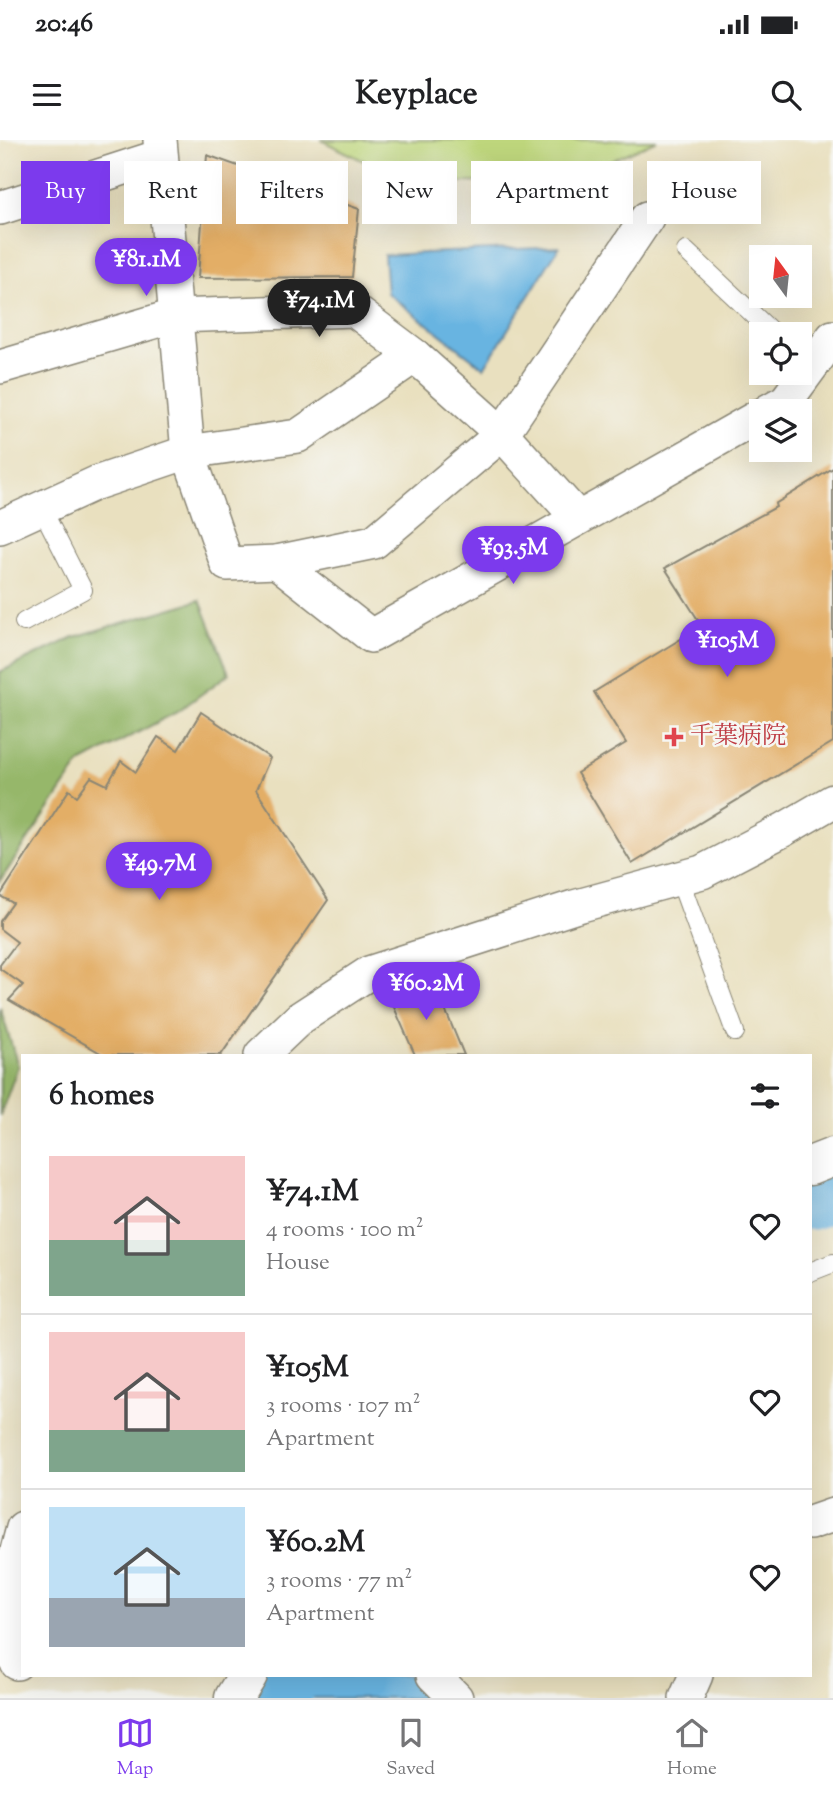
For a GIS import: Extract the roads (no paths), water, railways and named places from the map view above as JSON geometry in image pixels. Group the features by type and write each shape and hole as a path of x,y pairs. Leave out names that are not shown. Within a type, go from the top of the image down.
{"street":[{"path":"0,208 161,148 188,452 227,564 277,562 374,542 502,434 647,218"},
{"path":"0,367 174,316 354,310 415,356 502,434 578,518"},
{"path":"812,356 833,337"},
{"path":"0,527 96,483 188,452 299,436 415,356"},
{"path":"277,562 371,636 749,422"},
{"path":"262,1054 300,1018 369,973 574,906 702,872 833,801"},
{"path":"812,1165 833,1157"},
{"path":"812,1522 833,1516"},
{"path":"17,1663 7,1623 7,1595 21,1536"},
{"path":"234,1698 247,1677"},
{"path":"435,1677 456,1698"},
{"path":"686,1698 695,1677"}],"lane":[{"path":"686,251 761,322"},
{"path":"24,622 83,590 41,507"},
{"path":"680,878 734,1032"},
{"path":"812,1271 833,1263"}],"water":[{"path":"559,247 484,368 387,293 384,255"},
{"path":"302,1677 418,1677 438,1698 290,1698"}],"waterway":[{"path":"812,1199 833,1192"},
{"path":"278,1698 291,1677"}],"place":[{"name":"千葉病院","path":"674,737"}]}
